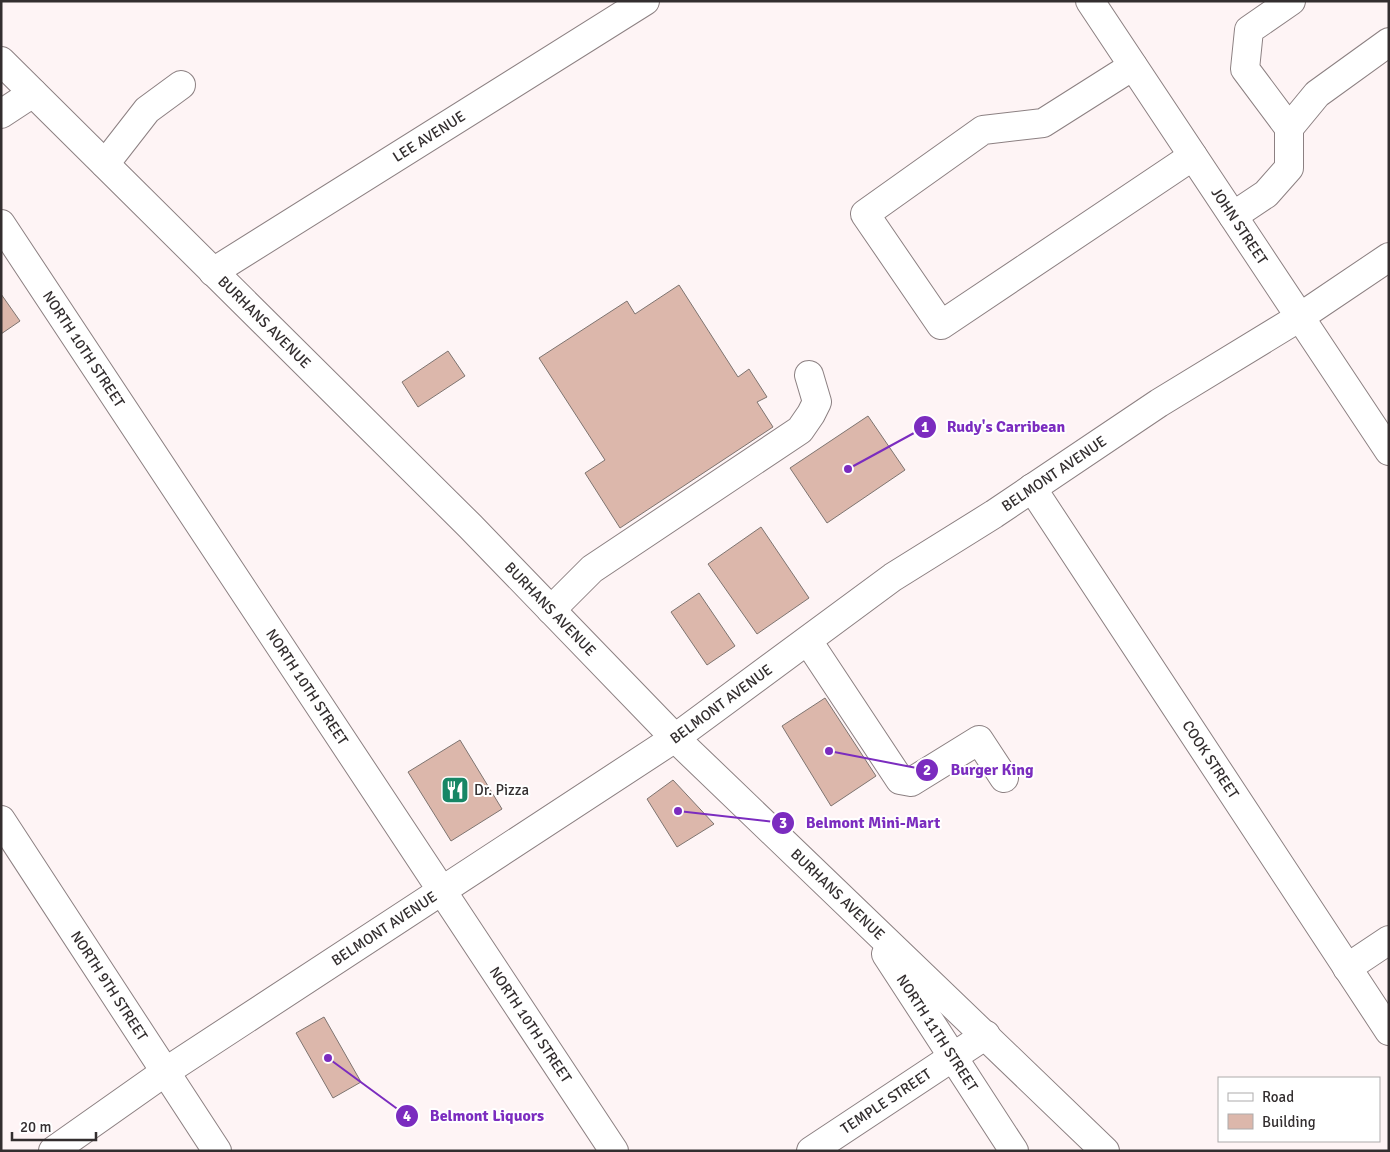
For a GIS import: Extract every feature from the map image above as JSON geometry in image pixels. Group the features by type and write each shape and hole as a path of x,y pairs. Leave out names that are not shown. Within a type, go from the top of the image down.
{"street":[{"name":"LEE AVENUE","path":"214,272 645,1"},
{"name":"JOHN STREET","path":"1090,1 1389,450"},
{"path":"1289,128 1245,69 1249,30 1291,1"},
{"path":"1233,216 1266,194 1288,168 1289,128 1317,94 1389,42"},
{"name":"BURHANS AVENUE","path":"1,62 470,526 675,738 986,1035 1104,1151"},
{"path":"1133,66 1043,123 983,130 865,214 941,325 1193,156"},
{"path":"105,164 147,110 181,85"},
{"path":"1,114 33,93"},
{"name":"NORTH 10TH STREET","path":"1,224 614,1151"},
{"name":"BELMONT AVENUE","path":"53,1151 165,1072 675,738 893,577 994,514 1159,403 1300,317 1389,257"},
{"path":"551,610 592,569 800,430 817,402 809,375"},
{"name":"COOK STREET","path":"1032,488 1389,1031"},
{"path":"808,641 900,780 912,782 978,740 1004,778"},
{"name":"NORTH 9TH STREET","path":"1,820 217,1151"},
{"name":"NORTH 11TH STREET","path":"861,915 1014,1151"},
{"path":"1347,968 1389,940"},
{"name":"TEMPLE STREET","path":"812,1151 986,1035"}],"building":[{"path":"679,285 738,377 749,369 767,397 757,402 773,427 620,528 585,473 605,460 539,358 627,301 635,314"},
{"path":"1,294 20,321 1,334"},
{"path":"448,351 465,376 418,407 402,382"},
{"path":"868,416 905,470 827,523 790,468"},
{"path":"761,527 809,598 757,634 708,564"},
{"path":"699,593 735,646 707,665 671,612"},
{"path":"825,698 876,776 831,806 782,726"},
{"name":"Dr. Pizza","path":"460,740 502,809 451,841 408,772"},
{"path":"673,780 714,824 677,847 647,799"},
{"path":"324,1017 361,1082 333,1098 296,1033"}],"place":[{"name":"Rudy's Carribean","path":"848,469"},
{"name":"Burger King","path":"829,751"},
{"name":"Dr. Pizza","path":"455,790"},
{"name":"Belmont Mini-Mart","path":"678,811"},
{"name":"Belmont Liquors","path":"328,1058"}]}
